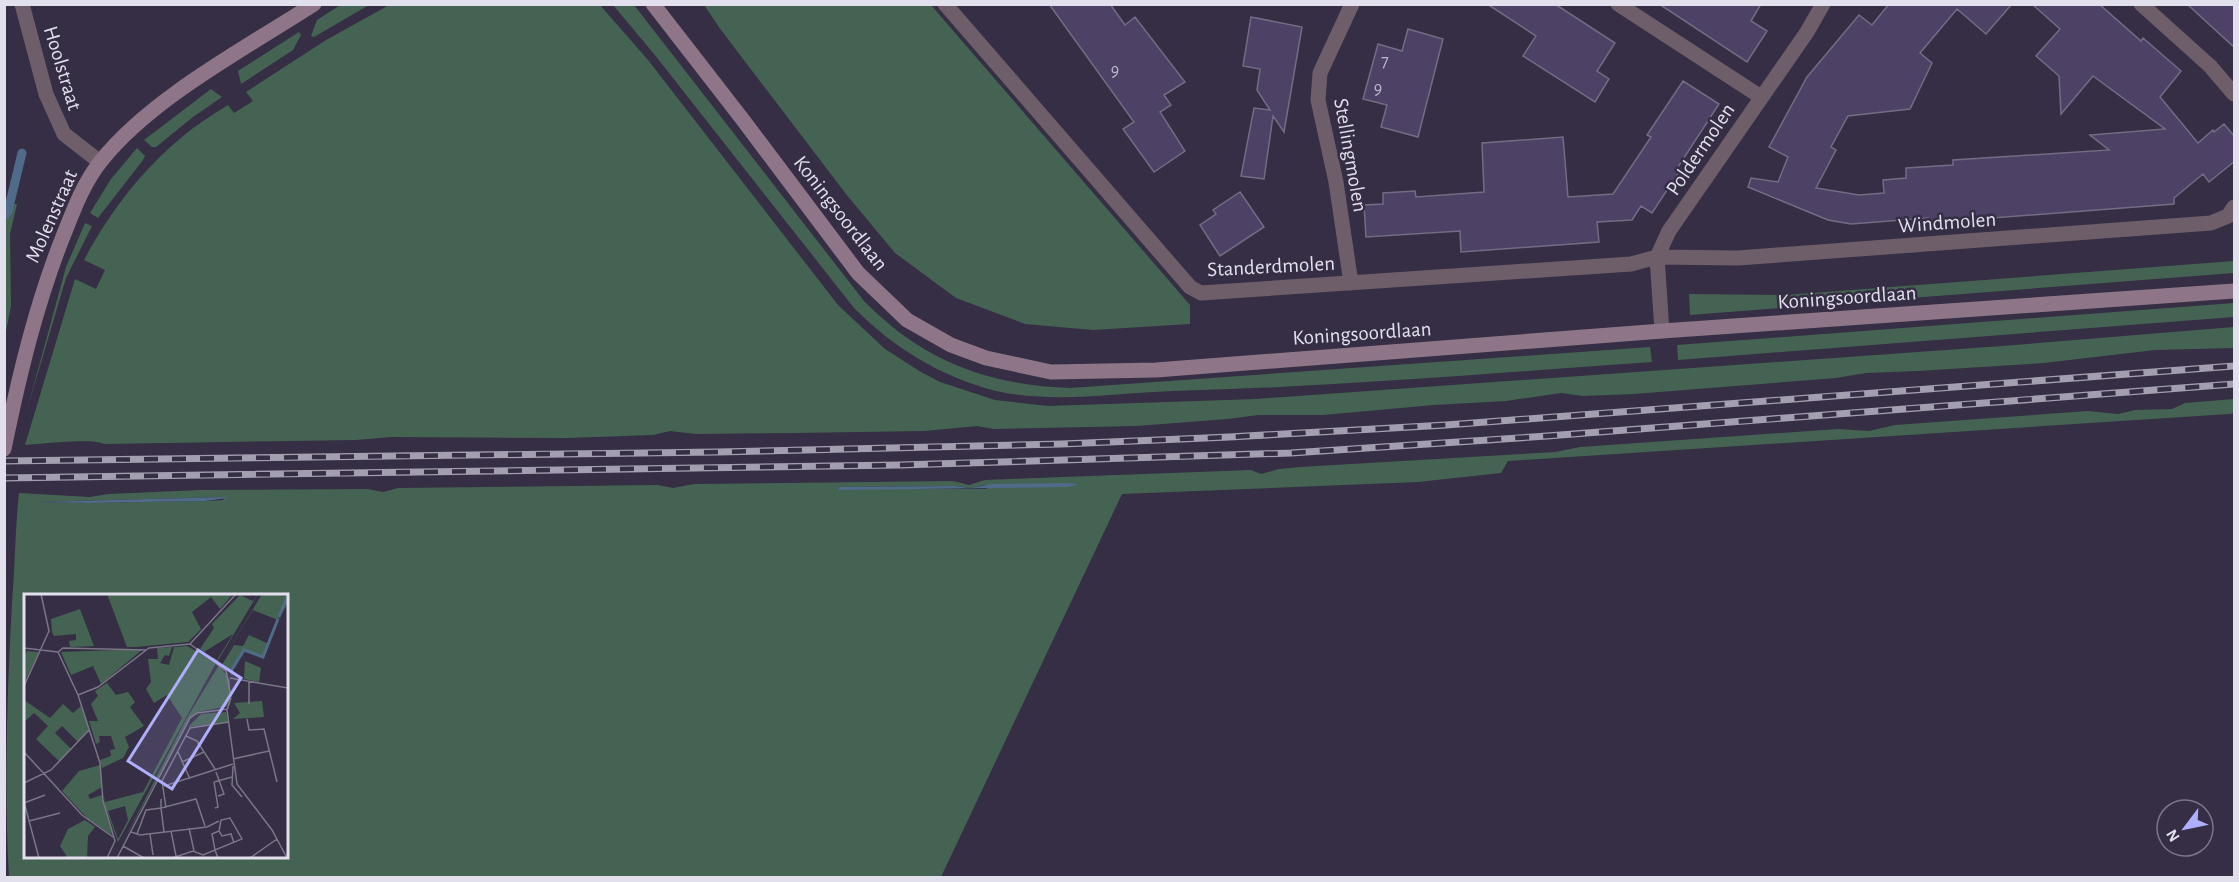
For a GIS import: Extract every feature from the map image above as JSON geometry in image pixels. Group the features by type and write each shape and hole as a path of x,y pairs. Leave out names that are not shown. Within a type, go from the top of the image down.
{"street":[{"name":"Hoolstraat","path":"22,4 46,94 64,135 100,162"},
{"name":"Molenstraat","path":"4,449 12,408 45,282 73,211 100,162 129,130 183,88 314,4"},
{"name":"Standerdmolen","path":"945,4 1190,287 1201,293 1631,264 1657,257"},
{"name":"Stellingmolen","path":"1351,283 1336,182 1318,100 1320,73 1352,4"},
{"path":"1618,4 1761,98"},
{"name":"Poldermolen","path":"1662,331 1657,257 1669,231 1807,32 1823,4"},
{"path":"2141,4 2210,66 2235,94"},
{"name":"Koningsoordlaan","path":"653,5 858,273 907,320 951,345 986,358 1051,372 1156,370 1662,331 2235,291"},
{"name":"Windmolen","path":"1657,257 1737,258 2211,223 2228,216 2235,207"}],"green space":[{"path":"342,4 369,5 314,37 311,36 317,20"},
{"path":"391,4 600,5 648,60 838,305 885,349 921,372 940,382 995,400 1048,406 1256,399 2002,346 2234,327 2234,348 2155,350 2044,363 1866,373 1836,378 1634,394 1583,396 1561,393 1506,401 1323,415 1258,415 1136,426 994,429 977,426 925,431 794,433 696,434 670,431 653,435 567,438 391,437 356,440 104,444 78,441 25,445 75,279 96,289 105,270 84,260 115,209 140,178 167,150 198,124 228,105 234,113 253,101 246,92 326,40"},
{"path":"613,5 634,5 864,301 886,322 933,354 984,375 1011,382 1070,388 1650,347 1652,362 1352,383 1084,397 1018,395 976,385 956,378 919,359 885,336 854,308"},
{"path":"704,5 931,5 1190,305 1190,324 1093,330 1025,324 956,298 895,253 846,194"},
{"path":"299,32 301,35 293,50 241,84 238,71"},
{"path":"211,89 222,97 156,147 152,147 144,140"},
{"path":"137,148 145,156 143,160 98,218 90,213 111,179"},
{"path":"5,204 17,204 10,234 11,306 5,336"},
{"path":"85,223 92,226 66,278 27,410 66,267"},
{"path":"2234,261 2234,273 1690,315 1689,294 1785,295"},
{"path":"2234,303 2234,317 1678,360 1677,345"},
{"path":"2234,399 2234,413 2229,414 1508,461 1501,473 1418,482 1122,494 941,877 9,878 6,775 12,603 19,493 90,497 108,494 201,490 367,489 383,492 398,488 657,485 673,488 694,484 953,481 969,485 985,480 1251,470 1261,474 1300,467 1555,452 1580,447 1838,429 1869,431 1895,425 2088,411 2118,414 2135,410 2172,409 2185,403","holes":["985,485 987,489 838,489 839,487 955,486 970,488","224,497 223,500 205,501 35,502"]}],"water":[{"path":"1072,483 1078,485 1066,487 838,490 839,487 955,486 970,488 993,484"},
{"path":"227,498 205,501 35,502"}],"building":[{"path":"1049,4 1110,4 1125,25 1135,17 1185,82 1164,95 1171,105 1160,112 1185,151 1154,172 1123,129 1134,122"},
{"path":"1487,4 1555,4 1615,43 1597,71 1609,79 1595,102 1523,56 1536,36"},
{"path":"1659,4 1761,4 1751,21 1767,31 1747,62"},
{"path":"1889,4 2012,4 1986,34 1957,9 1920,53 1932,63 1910,109 1848,116 1831,147 1836,150 1816,188 1859,195 1884,193 1883,180 1906,178 1906,168 1953,165 1953,160 2109,150 2090,135 2165,129 2093,76 2061,114 2059,76 2036,56 2060,29 2032,4 2099,4 2141,41 2143,38 2181,71 2160,97 2198,143 2224,124 2235,137 2235,161 2209,182 2203,174 2174,198 2174,204 1928,223 1928,218 1851,224 1828,220 1748,187 1751,178 1778,182 1788,157 1769,147 1807,77 1859,15 1872,25"},
{"path":"2187,4 2235,4 2235,48"},
{"path":"1251,17 1302,27 1284,132 1273,116 1264,179 1241,176 1254,108 1270,110 1257,90 1260,69 1243,66"},
{"path":"1408,29 1443,39 1418,137 1381,127 1387,105 1363,99 1378,44 1402,51"},
{"path":"1683,81 1719,104 1678,167 1681,169 1652,213 1641,206 1632,220 1597,222 1599,242 1461,252 1460,231 1366,237 1364,205 1383,204 1383,193 1415,191 1416,197 1484,192 1482,143 1563,137 1568,197 1613,194 1651,137 1647,135"},
{"path":"1240,192 1264,227 1220,256 1200,225 1216,214 1213,210"}],"waterway":[{"path":"4,216 8,211 22,153"}],"railway":[{"path":"4,461 718,452 1062,444 1229,437 1446,425 2234,366"},
{"path":"4,478 900,465 1291,453 2234,384"}]}
